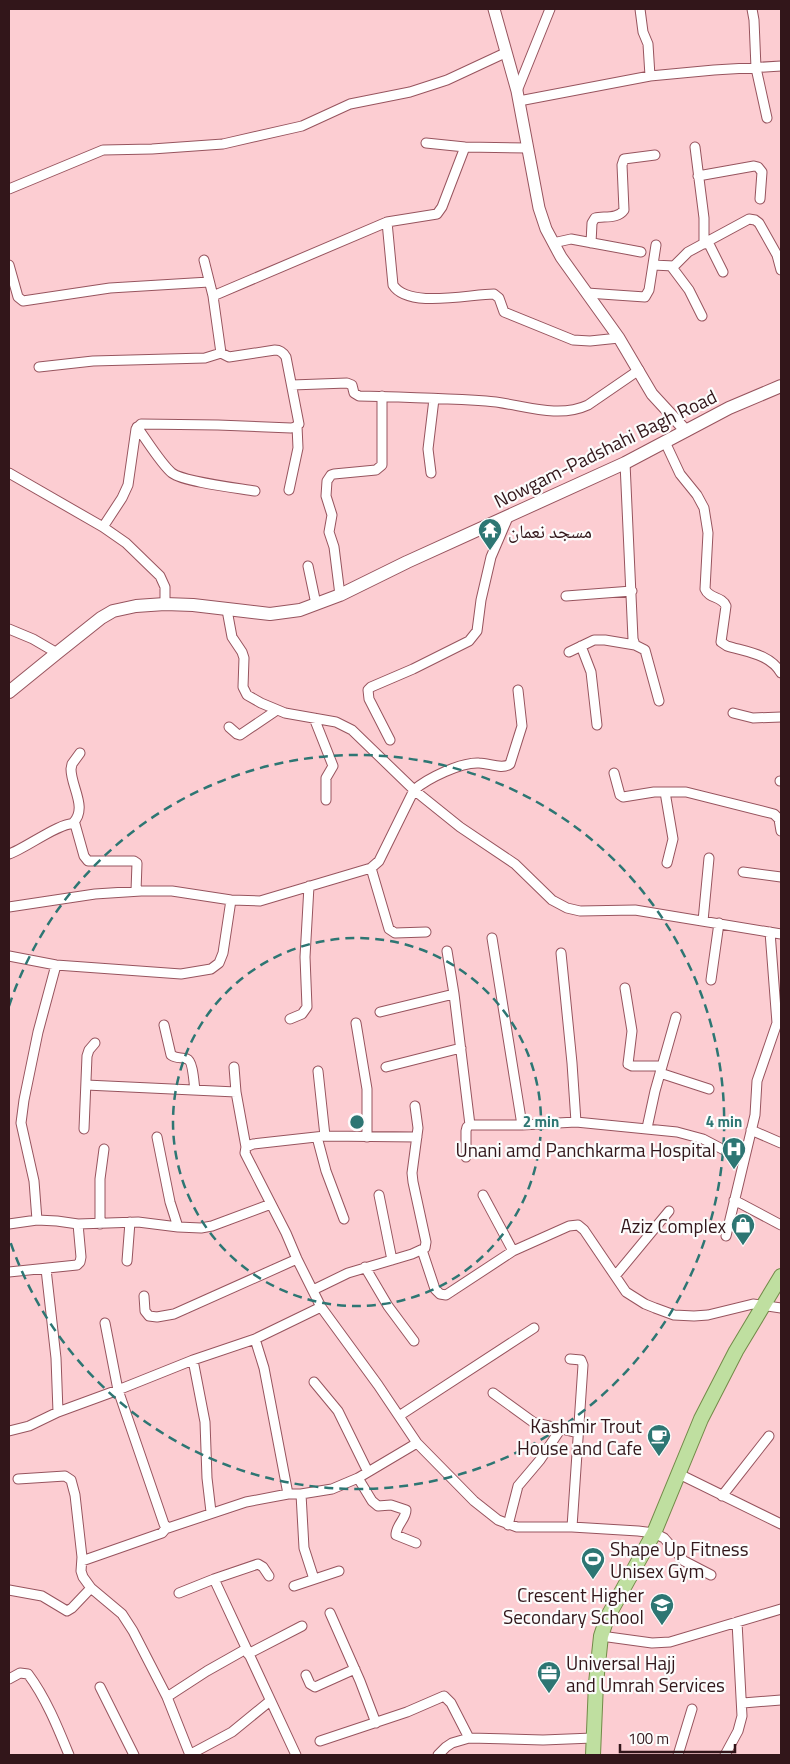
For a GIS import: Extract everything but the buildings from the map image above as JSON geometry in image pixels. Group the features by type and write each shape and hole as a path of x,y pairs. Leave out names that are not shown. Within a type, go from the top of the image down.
{"main road":[{"name":"Nowgam-Padshahi Bagh Road","path":"9,692 57,652 113,611 136,606 165,604 194,605 270,614 300,610 340,596 407,562 625,463 749,399 781,386"},
{"path":"593,1755 596,1683 601,1636 607,1618 654,1533 700,1419 736,1351 781,1276"}],"street":[{"path":"494,9 518,96 542,219 553,244 619,338 658,402 686,431"},
{"path":"518,96 550,9"},
{"path":"640,9 643,32 648,42 650,76"},
{"path":"752,9 756,68 767,118"},
{"path":"9,189 103,150 223,144 302,126 350,104 410,92 447,80 505,53"},
{"path":"518,96 650,76 781,66"},
{"path":"426,143 528,148"},
{"path":"213,296 387,222 437,214 442,207 465,146"},
{"path":"695,147 706,243 723,272"},
{"path":"591,244 592,223 595,218 618,216 624,210 622,165 624,159 655,155"},
{"path":"698,176 754,166 758,167 762,172 760,199"},
{"path":"653,265 671,266 676,264 688,252 746,219 755,220 759,223 777,255 781,270"},
{"path":"387,222 393,285 401,292 424,299 494,294 498,298 504,312 563,337 581,341 619,338"},
{"path":"553,244 571,239 591,244 618,246 642,252"},
{"path":"587,293 646,297 649,290 656,245"},
{"path":"204,260 213,296 221,353"},
{"path":"9,265 18,297 23,301 110,288 209,282"},
{"path":"671,266 690,290 702,316"},
{"path":"39,367 93,361 204,358 221,353 229,357 280,350 286,357 299,421 297,426 299,443 288,490"},
{"path":"292,385 347,383 352,385 354,392 358,396 486,401 533,409 572,410 588,405 638,370"},
{"path":"340,596 334,547 329,532 332,515 326,499 327,481 334,474 380,468 382,460 382,396"},
{"path":"431,473 428,450 434,398"},
{"path":"137,427 145,423 291,428 297,426"},
{"path":"137,427 168,470 175,475 189,480 255,491"},
{"path":"103,527 128,485 137,427"},
{"path":"665,442 680,474 698,495 704,508 708,539 705,589 708,594 724,601 726,606 721,642 727,646 772,661 781,673"},
{"path":"625,463 633,638 635,645"},
{"path":"9,473 103,527 135,551 160,576 165,587 165,604"},
{"path":"390,740 369,699 368,690 370,687 413,669 474,637 477,631 481,600 491,557 509,515"},
{"path":"308,566 316,604"},
{"path":"566,596 632,591"},
{"path":"227,610 232,637 244,658 243,686 245,692 261,703 278,710 336,722 352,730 414,790 460,827 515,864 552,900 566,908 580,911 635,910 781,934"},
{"path":"9,629 57,652"},
{"path":"569,652 600,639 635,645 645,650 659,701"},
{"path":"581,646 591,672 597,725"},
{"path":"9,907 95,894 136,891 172,891 230,900 260,901 371,868 382,857 414,790 430,779 464,765 480,762 505,767 510,764 522,726 518,690"},
{"path":"229,727 240,735 278,710"},
{"path":"733,713 753,718 781,716"},
{"path":"314,718 333,766 326,778 326,800"},
{"path":"9,854 20,850 66,824 73,823 78,818 80,811 71,769 72,764 80,753"},
{"path":"614,773 622,797 665,792 693,793 770,812 777,816 781,831"},
{"path":"665,792 672,839 667,863"},
{"path":"73,823 76,825 84,856 88,861 137,862 136,891"},
{"path":"704,921 709,858"},
{"path":"371,868 389,928 395,933 426,932"},
{"path":"743,872 781,877"},
{"path":"290,1019 302,1014 307,1007 305,957 310,886"},
{"path":"9,956 56,965 181,974 211,969 219,963 223,953 230,900"},
{"path":"711,980 719,923"},
{"path":"726,1236 756,1110 756,1081 779,1024 770,932"},
{"path":"492,938 522,1125"},
{"path":"447,951 470,1125"},
{"path":"561,953 576,1122"},
{"path":"37,1220 34,1181 21,1124 38,1032 56,965"},
{"path":"625,988 632,1031 628,1064 661,1070 709,1089"},
{"path":"380,1012 454,994"},
{"path":"648,1128 661,1070 676,1017"},
{"path":"356,1024 367,1089 367,1137"},
{"path":"164,1025 171,1055 175,1058 190,1061 196,1090"},
{"path":"84,1129 88,1052 95,1043"},
{"path":"386,1067 461,1048"},
{"path":"234,1067 246,1153 286,1233 297,1260 321,1307 363,1363 417,1443 474,1501 498,1520 508,1525 527,1528 572,1527 654,1533 664,1538 684,1561 710,1575"},
{"path":"318,1071 321,1136 326,1171 344,1219"},
{"path":"86,1085 236,1092"},
{"path":"313,1290 334,1279 365,1267 425,1248 426,1242 412,1182 417,1137 415,1106"},
{"path":"466,1157 466,1131 467,1126 470,1125 576,1122 648,1128 696,1136 743,1160"},
{"path":"751,1130 781,1143"},
{"path":"246,1147 253,1144 321,1136 417,1137"},
{"path":"157,1137 168,1193 178,1227"},
{"path":"100,1224 100,1180 104,1149"},
{"path":"379,1195 392,1260"},
{"path":"483,1195 513,1251"},
{"path":"734,1200 781,1225"},
{"path":"9,1224 37,1220 78,1224 151,1222 178,1227 200,1228 212,1226 271,1204"},
{"path":"616,1275 669,1210"},
{"path":"127,1262 130,1222"},
{"path":"9,1272 75,1266 80,1262 78,1224"},
{"path":"422,1250 435,1289 442,1295 446,1295 513,1251 569,1226 578,1225 584,1230 622,1286 632,1296 645,1304 674,1315 694,1316 708,1315 739,1307 764,1305 781,1308"},
{"path":"144,1296 145,1311 149,1316 157,1317 174,1314 297,1260"},
{"path":"365,1267 388,1306 414,1341"},
{"path":"46,1269 56,1358 58,1412"},
{"path":"9,1431 30,1426 58,1412 193,1360 255,1339 321,1307"},
{"path":"105,1322 118,1390 164,1524 167,1527"},
{"path":"399,1416 534,1328"},
{"path":"255,1339 264,1368 288,1494"},
{"path":"570,1359 583,1362 572,1527"},
{"path":"193,1360 205,1422 207,1478 211,1512"},
{"path":"314,1382 338,1411 368,1472"},
{"path":"493,1393 533,1422 578,1433"},
{"path":"508,1525 518,1486 540,1460 560,1430"},
{"path":"722,1496 769,1436"},
{"path":"82,1561 162,1532 167,1527 171,1528 211,1512 246,1502 288,1494 332,1489 358,1478 417,1443"},
{"path":"677,1473 781,1524"},
{"path":"18,1478 65,1476 69,1478 75,1495 83,1577 91,1588 122,1614 129,1625 167,1697 190,1755 232,1732 270,1700"},
{"path":"358,1478 372,1501 378,1506 392,1505 406,1510 396,1535 416,1543"},
{"path":"301,1494 304,1548 314,1579"},
{"path":"180,1593 258,1564 263,1567 269,1576"},
{"path":"294,1586 339,1572"},
{"path":"214,1579 296,1755"},
{"path":"9,1590 42,1596 67,1611 91,1588"},
{"path":"601,1636 652,1642 670,1642 781,1609"},
{"path":"330,1613 376,1723"},
{"path":"725,1755 741,1724 743,1703 738,1660 737,1622"},
{"path":"167,1697 247,1652 302,1626"},
{"path":"306,1675 310,1684 314,1687 355,1669"},
{"path":"9,1679 20,1673 28,1674 34,1682 69,1755"},
{"path":"100,1687 134,1755"},
{"path":"320,1741 376,1723 444,1696 450,1703 469,1738"},
{"path":"743,1703 781,1700"},
{"path":"678,1755 692,1710"},
{"path":"438,1755 452,1743 469,1738 543,1740 593,1738"}],"place":[{"name":"مسجد نعمان","path":"490,551"},
{"name":"Unani amd Panchkarma Hospital","path":"734,1170"},
{"name":"Aziz Complex","path":"743,1246"},
{"name":"Kashmir Trout House and Cafe","path":"659,1457"},
{"name":"Shape Up Fitness Unisex Gym","path":"593,1580"},
{"name":"Crescent Higher Secondary School","path":"662,1626"},
{"name":"Universal Hajj and Umrah Services","path":"549,1694"}]}
